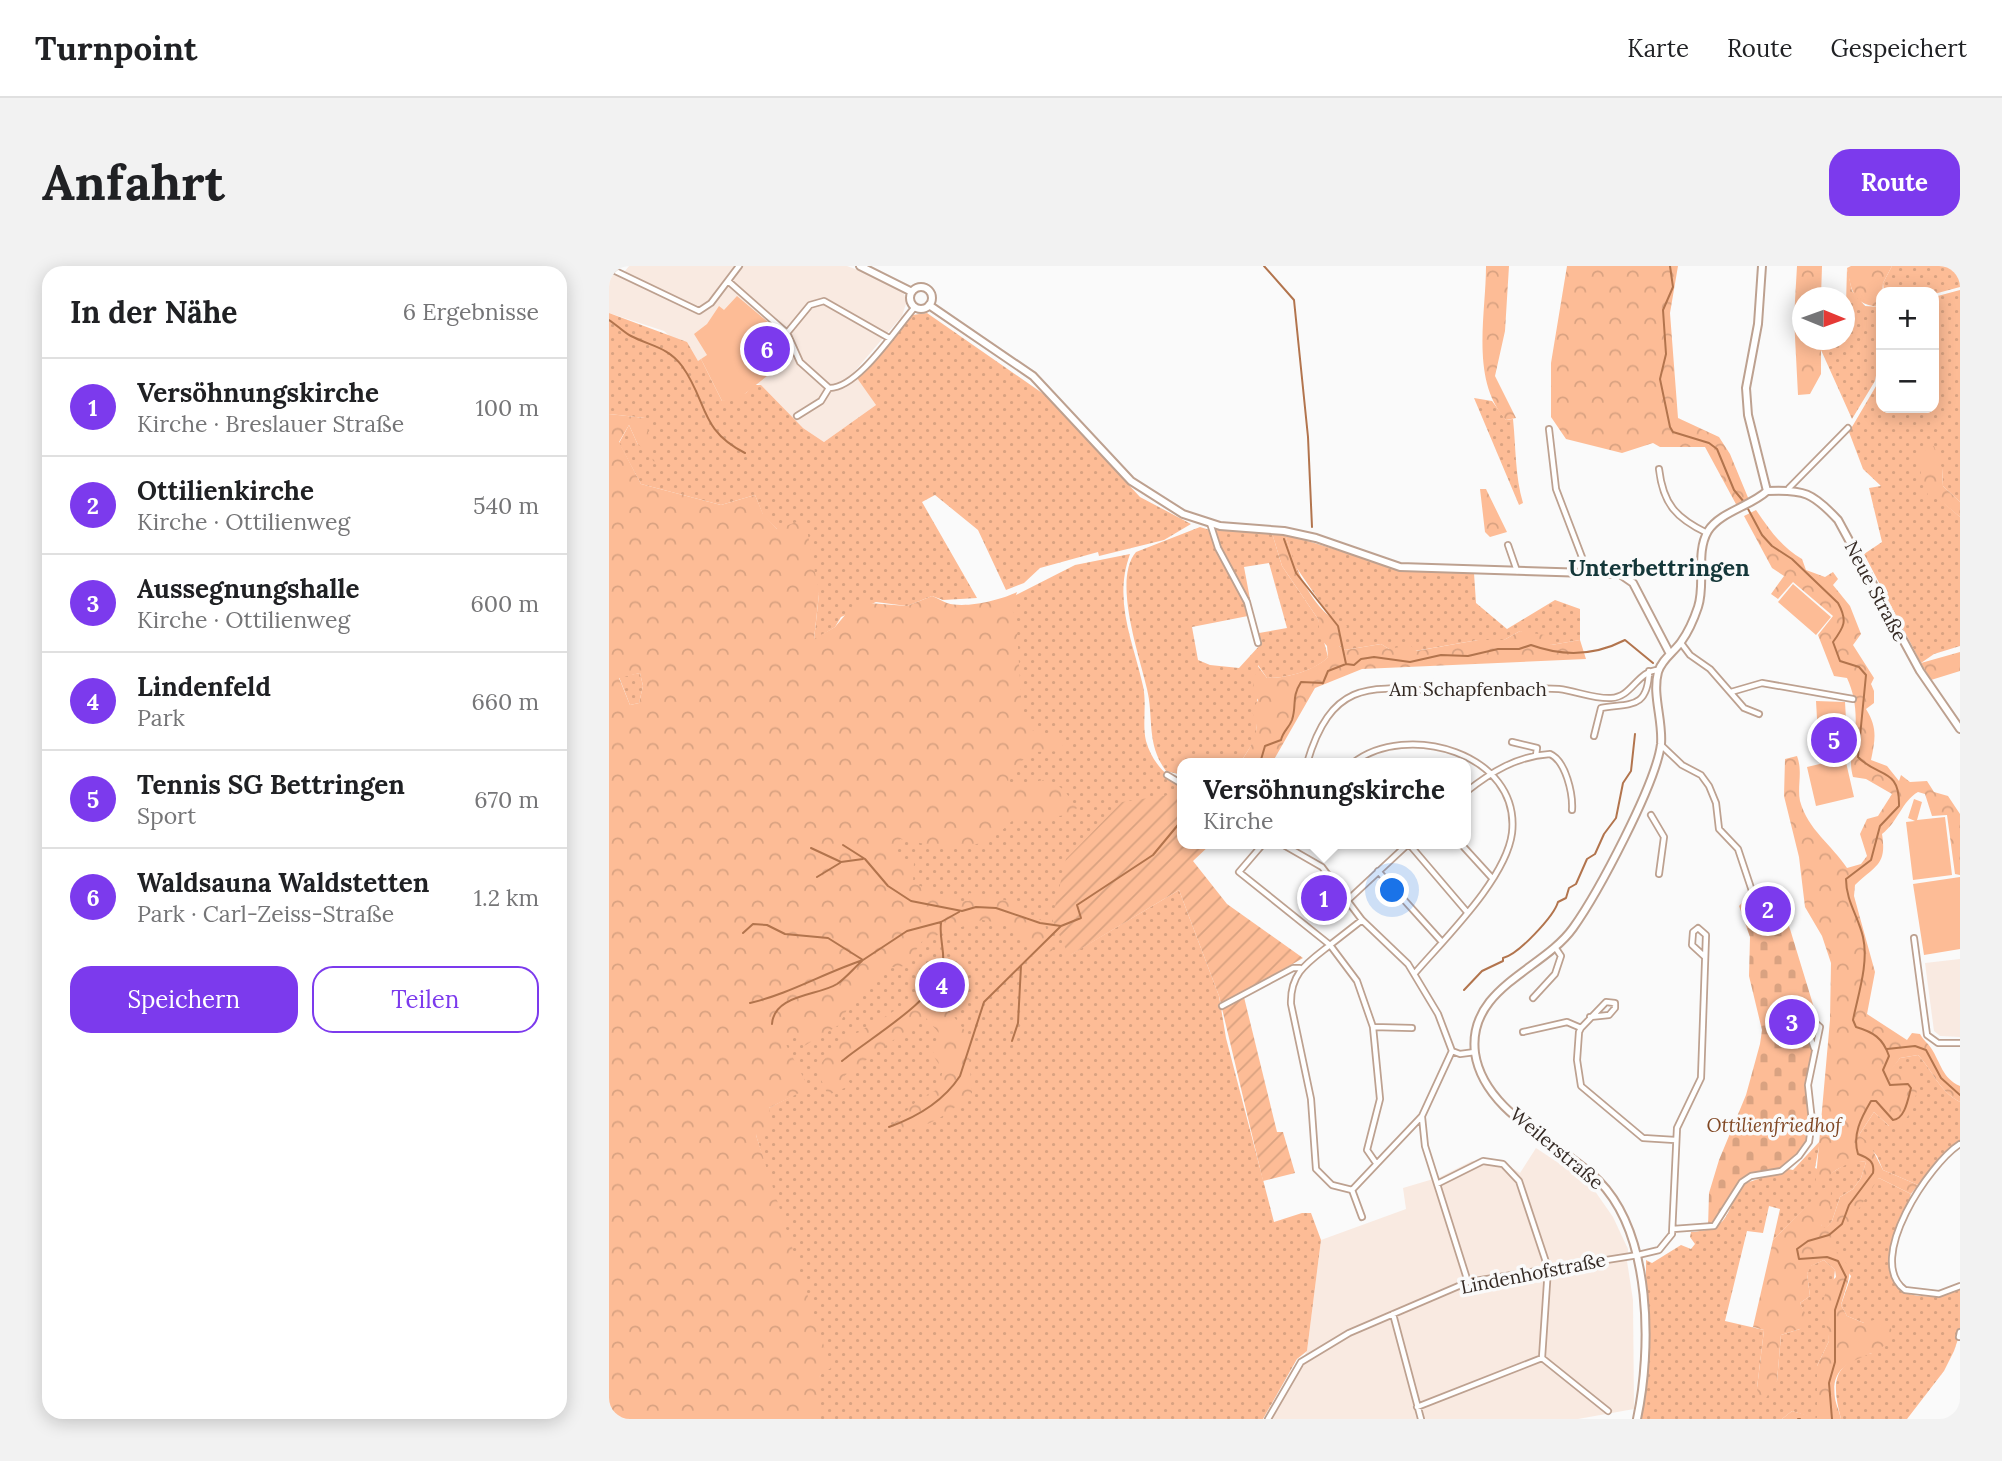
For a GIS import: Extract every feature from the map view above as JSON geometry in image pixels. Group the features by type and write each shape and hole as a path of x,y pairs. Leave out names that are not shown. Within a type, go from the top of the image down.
{"main road":[{"path":"860,266 912,292"},
{"path":"1762,266 1746,397 1767,491"},
{"path":"920,287 929,291 932,298 929,305 923,308 915,307 911,301 912,292 920,287"},
{"path":"929,305 1033,376 1139,487 1161,503 1209,523 1316,538 1384,563 1422,569 1620,574 1633,583 1670,653"},
{"path":"1475,1052 1477,1026 1487,1004 1511,980 1555,947 1574,926 1649,785 1661,745 1657,691 1659,670 1670,653 1681,643 1699,603 1703,545 1707,533 1717,522 1751,504 1767,491 1789,488"},
{"name":"Neue Straße","path":"1789,488 1810,496 1838,520 1920,671 1960,729"},
{"name":"Weilerstraße","path":"1475,1052 1479,1069 1490,1087 1515,1115 1546,1143 1588,1171 1609,1193 1625,1218 1638,1255 1642,1285 1642,1385 1636,1419"}],"street":[{"path":"609,268 699,311 712,303 739,266"},
{"path":"728,281 787,333 800,362 829,388 838,387 856,374 915,307"},
{"path":"787,333 810,306 824,301 889,338"},
{"path":"797,416 821,401 829,388"},
{"path":"1789,488 1848,428"},
{"path":"1549,429 1556,489 1588,574"},
{"path":"1659,469 1665,499 1671,509 1686,523 1707,533"},
{"path":"1209,523 1217,548 1247,602 1258,643"},
{"path":"1508,545 1517,571"},
{"path":"1681,643 1744,708 1759,714"},
{"path":"1594,736 1601,708 1628,706 1639,700 1647,690 1649,671 1659,670"},
{"name":"Am Schapfenbach","path":"1309,758 1326,718 1347,698 1363,691 1386,688 1487,693 1557,689 1615,698 1630,691 1649,671"},
{"path":"1731,692 1762,683 1853,699"},
{"path":"1512,742 1537,748 1536,755"},
{"path":"1363,758 1386,746 1412,743 1447,750 1461,758"},
{"path":"1661,745 1682,765 1701,775 1709,786 1716,803 1719,829 1738,849 1753,894"},
{"path":"1471,788 1490,774 1536,755 1553,755 1560,761 1573,800 1572,810"},
{"path":"1415,973 1467,912 1492,878 1508,849 1512,816 1505,790 1490,774 1471,763"},
{"path":"1167,775 1177,781"},
{"path":"1651,815 1664,837 1659,874"},
{"path":"1259,849 1238,872 1330,945 1357,981 1373,1027 1380,1099 1367,1146 1377,1163"},
{"path":"1291,849 1322,867 1349,899 1362,920 1394,948 1415,973 1438,1014 1452,1051 1422,1116 1352,1190"},
{"path":"1349,899 1402,849"},
{"path":"1412,849 1467,912"},
{"path":"1466,849 1492,878"},
{"path":"1378,871 1442,942"},
{"path":"1352,1190 1340,1189 1324,1180 1313,1156 1311,1099 1291,1004 1291,992 1300,968 1362,920"},
{"path":"1705,957 1692,945 1693,932 1698,928 1706,932 1701,1077 1682,1115 1675,1140 1673,1229 1708,1228 1720,1221 1742,1182 1751,1176 1781,1171 1805,1149 1812,1128 1807,1093 1820,1027 1812,1020 1807,1028 1814,1048"},
{"path":"1914,938 1927,1035 1938,1042 1960,1043"},
{"path":"1533,998 1555,974 1561,956 1555,947"},
{"path":"1222,1006 1293,968 1300,968"},
{"path":"1590,1017 1609,1015 1615,1008 1615,1003 1607,1002 1590,1017 1581,1028 1577,1050 1581,1086 1643,1138 1675,1140"},
{"path":"1523,1032 1567,1022 1581,1028"},
{"path":"1373,1027 1412,1028"},
{"path":"1452,1051 1460,1054 1475,1052"},
{"path":"1422,1116 1425,1146 1468,1282"},
{"path":"1960,1144 1919,1189 1904,1212 1893,1255 1896,1280 1905,1290 1939,1294 1960,1286"},
{"path":"1437,1184 1476,1164 1491,1161 1503,1164 1519,1181 1548,1268 1542,1358"},
{"path":"1352,1190 1362,1217"},
{"name":"Lindenhofstraße","path":"1268,1419 1301,1362 1349,1333 1468,1282 1659,1250 1668,1241 1673,1229"},
{"path":"1394,1314 1421,1419"},
{"path":"1417,1407 1542,1358"},
{"path":"1542,1358 1608,1411"}],"shaded area":[{"path":"609,266 625,271 629,266 847,266 890,282 902,290 907,301 902,316 854,372 876,405 824,442 803,428 761,385 698,361 664,331 609,313"},
{"path":"1960,959 1960,1037 1940,1036 1934,1031 1925,963"},
{"path":"1536,1148 1590,1184 1613,1217 1628,1249 1627,1261 1633,1300 1634,1409 1578,1419 1272,1419 1307,1351 1321,1240 1406,1209 1403,1188 1440,1177 1472,1161 1500,1160 1520,1173"}],"green space":[{"path":"1486,266 1509,266 1505,331 1495,376 1516,418 1506,420 1495,404 1484,367"},
{"path":"1567,266 1678,266 1670,313 1678,418 1719,437 1730,454 1749,500 1737,506 1705,447 1660,447 1653,443 1622,453 1566,439 1551,417 1551,363"},
{"path":"1797,266 1822,266 1821,287 1796,287"},
{"path":"1892,266 1960,266 1960,287 1939,293 1939,287 1883,287"},
{"path":"1892,266 1883,287 1876,287 1876,306 1865,304 1855,296 1855,287 1850,284 1847,268"},
{"path":"1847,268 1851,287 1846,287"},
{"path":"1960,290 1960,502 1943,486 1942,468 1936,496 1960,517 1960,646 1934,654 1921,663 1864,554 1882,542 1869,488 1881,486 1863,469 1849,432 1876,386 1876,413 1939,413 1939,296"},
{"path":"1855,294 1865,306 1876,307 1876,376 1852,419 1821,350 1855,350"},
{"path":"737,296 775,328 781,340 785,339 792,356 737,400 722,401 701,359 707,355 694,334 707,324 719,306 724,310"},
{"path":"609,313 687,342 698,361 701,359 722,401 746,393 753,385 761,385 803,428 824,442 876,405 857,378 872,365 912,315 927,313 1045,395 1140,497 1191,524 1164,540 1099,556 1098,552 1040,568 1024,583 1006,590 978,530 935,495 922,502 977,598 943,600 932,596 907,606 876,602 841,617 835,627 814,640 819,594 777,529 763,515 755,495 721,505 641,484 619,443 629,425 638,445 645,418 609,414"},
{"path":"1796,350 1821,350 1821,374 1810,394 1798,395"},
{"path":"1474,398 1492,401 1506,420 1513,419 1517,472 1523,503 1519,505"},
{"path":"609,414 645,418 655,464 646,449 638,445 629,425 619,442 641,484 721,505 755,495 763,514 777,529 805,519 819,594 814,639 835,627 856,602 907,606 932,596 947,603 963,605 993,601 1017,592 1012,607 1017,630 1022,715 1032,730 1062,737 1063,751 1033,752 1009,771 1008,787 1048,779 1064,790 1077,808 1068,815 1012,821 985,841 973,845 946,847 900,839 893,853 914,863 913,883 957,901 969,901 969,893 1005,900 1044,922 1053,950 1033,960 1029,939 1004,924 982,920 923,940 905,966 883,968 853,998 839,1025 804,1046 794,1036 783,1039 809,1088 769,1108 773,1127 756,1135 831,1368 820,1375 818,1419 609,1419","holes":["640,673 643,686 639,703 630,705 619,678"]},
{"path":"1934,446 1942,468 1943,486 1960,502 1960,517 1936,497 1929,498 1921,476 1919,454"},
{"path":"1480,489 1486,489 1507,532 1490,537 1485,532"},
{"path":"1756,510 1782,544 1802,559 1806,570 1825,577 1833,572 1838,579 1833,585 1850,606 1861,634 1853,645 1874,678 1871,684 1874,703 1866,709 1875,734 1871,760 1887,766 1899,781 1901,775 1910,782 1927,781 1934,792 1948,796 1960,814 1960,875 1955,874 1947,815 1932,816 1925,794 1918,792 1882,834 1883,852 1878,864 1855,885 1854,896 1875,972 1867,1014 1907,1040 1912,1033 1920,1034 1946,1074 1960,1086 1960,1102 1941,1087 1918,1055 1900,1058 1892,1069 1893,1072 1906,1067 1919,1081 1913,1108 1900,1128 1889,1126 1874,1112 1859,1135 1869,1143 1883,1170 1918,1185 1911,1194 1879,1178 1844,1231 1828,1243 1844,1259 1849,1271 1841,1305 1847,1316 1864,1323 1880,1318 1894,1332 1878,1349 1839,1372 1835,1383 1835,1398 1841,1419 1782,1419 1792,1411 1817,1418 1817,1366 1829,1341 1823,1302 1827,1286 1836,1277 1835,1270 1824,1260 1811,1266 1807,1274 1810,1296 1800,1303 1809,1321 1800,1329 1781,1335 1777,1381 1766,1398 1759,1400 1757,1388 1764,1330 1753,1327 1773,1240 1824,1188 1831,1191 1830,1211 1821,1226 1826,1228 1832,1221 1840,1197 1853,1189 1861,1178 1866,1162 1844,1166 1815,1189 1830,1020 1831,963 1822,936 1805,907 1799,857 1784,796 1785,759 1797,756 1800,768 1799,795 1804,811 1814,829 1847,868 1861,864 1867,856 1860,834 1867,819 1878,816 1892,794 1866,779 1853,777 1851,760 1856,719 1852,691 1847,678 1834,676 1818,635 1833,616 1793,582 1778,599 1771,594 1784,576 1772,568 1744,516"},
{"path":"1200,527 1213,531 1216,527 1272,533 1282,566 1318,619 1328,657 1300,673 1275,678 1267,678 1258,665 1256,738 1243,758 1177,758 1177,774 1166,771 1160,761 1153,741 1147,689 1130,619 1127,599 1129,565 1136,552","holes":["1269,563 1287,628 1259,633 1260,645 1239,668 1210,665 1198,660 1192,627 1253,615 1244,567"]},
{"path":"1272,533 1285,534 1294,561 1315,600 1335,620 1347,626 1339,646 1345,650 1381,644 1389,649 1410,645 1416,651 1478,640 1504,640 1520,631 1545,635 1551,645 1580,640 1586,659 1362,669 1315,688 1275,758 1243,758 1256,732 1252,712 1258,700 1252,691 1257,665 1267,678 1275,678 1308,670 1328,657 1327,646 1315,633 1319,628 1318,619 1282,566"},
{"path":"1285,534 1396,568 1474,573 1476,603 1507,629 1555,600 1580,609 1580,640 1551,645 1520,631 1504,640 1478,640 1415,651 1389,649 1381,644 1345,650 1339,646 1333,621 1294,564"},
{"path":"1130,554 1123,588 1124,605 1144,693 1146,741 1160,767 1177,782 1177,800 1070,955 1179,890 1219,996 1226,1038 1274,1222 1302,1213 1311,1213 1321,1240 1307,1351 1297,1359 1263,1419 814,1419 814,1392 824,1364 756,1135 767,1109 805,1089 730,957 993,603 1016,595 1075,565"},
{"path":"1793,584 1831,617 1816,635 1778,602"},
{"path":"1960,652 1960,671 1931,680 1921,663"},
{"path":"640,673 643,686 639,703 630,705 619,677"},
{"path":"1816,701 1845,702 1848,754 1819,753"},
{"path":"1845,758 1854,797 1816,806 1807,767"},
{"path":"1177,794 1177,849 1206,849 1193,861 1227,904 1303,958 1243,993 1277,1132 1283,1132 1295,1173 1263,1181 1219,996 1179,890 1069,956 1052,919 1066,859 1122,802"},
{"path":"1914,799 1922,802 1917,820 1945,817 1952,875 1913,880 1906,822 1915,821 1908,818"},
{"path":"1960,877 1960,949 1924,955 1913,884"},
{"name":"Ottilienfriedhof","path":"1774,890 1790,929 1815,1011 1815,1020 1808,1022 1814,1048 1809,1079 1812,1128 1805,1149 1781,1171 1747,1179 1720,1221 1708,1228 1709,1193 1719,1160 1746,1095 1762,1030 1749,976 1750,937 1739,906 1749,895"},
{"path":"929,985 976,1045 969,1057 972,1093 935,1121 913,1128 891,1126 919,1099 938,1089 943,1070 932,1054 944,1039 925,1017 844,1076 850,1083 847,1087 828,1095 817,1071 832,1051"},
{"path":"1918,1055 1941,1087 1960,1102 1960,1141 1918,1185 1883,1170 1877,1156 1859,1135 1874,1112 1889,1126 1891,1069 1900,1058"},
{"path":"1820,1141 1815,1168 1830,1174 1850,1161 1866,1162 1861,1178 1853,1189 1840,1197 1832,1221 1826,1229 1821,1227 1825,1188 1773,1240 1780,1209 1769,1206 1763,1233 1747,1231 1725,1321 1764,1330 1757,1388 1777,1381 1781,1335 1800,1329 1803,1310 1800,1303 1810,1296 1807,1274 1810,1266 1824,1260 1835,1270 1828,1324 1829,1341 1817,1366 1817,1419 1792,1411 1782,1419 1639,1419 1646,1376 1646,1260 1652,1263 1681,1245 1691,1249 1695,1244 1690,1237 1691,1232 1715,1227 1721,1222 1746,1183 1788,1169 1793,1170"},
{"path":"1879,1178 1911,1194 1899,1224 1893,1251 1897,1287 1919,1296 1946,1294 1960,1288 1960,1333 1944,1371 1907,1419 1841,1419 1836,1395 1838,1377 1849,1363 1872,1353 1864,1323 1847,1316 1841,1305 1851,1276 1827,1243 1843,1228"}],"waterway":[{"path":"1264,266 1294,300 1308,437 1312,527"},
{"path":"1670,266 1673,287 1663,310 1666,354 1660,379 1670,427 1673,432 1709,443 1717,449 1734,490 1744,502"},
{"path":"609,320 628,334 665,351 677,360 719,435 745,453"},
{"path":"1747,507 1762,535 1772,546 1792,559 1838,603 1843,624 1833,642 1840,661 1859,667 1866,675 1858,757 1892,779 1898,794 1899,806 1880,826 1871,860 1846,879 1848,894 1863,937 1865,957 1853,1020 1856,1027 1872,1034 1884,1045 1889,1056 1883,1070 1890,1085 1908,1084 1911,1088 1905,1108 1897,1119 1893,1120 1876,1101 1871,1101 1861,1120 1856,1147 1858,1154 1870,1160 1873,1173 1849,1205 1842,1224 1829,1235 1808,1241 1797,1249 1799,1259 1827,1257 1838,1261 1846,1277 1835,1310 1835,1362 1829,1383 1832,1419"},
{"path":"1284,539 1296,573 1338,626 1346,664"},
{"path":"1261,758 1265,746 1281,740 1291,723 1296,693 1301,682 1323,683 1328,671 1346,664 1354,665 1361,659 1374,657 1410,662 1441,655 1468,656 1531,645 1555,652 1579,653 1602,649 1625,640 1653,663"},
{"path":"1464,990 1482,971 1503,961 1503,958 1526,943 1550,916 1558,902 1566,898 1569,888 1576,884 1587,859 1595,854 1604,834 1616,818 1623,783 1631,771 1635,734"},
{"path":"889,1127 919,1113 946,1094 960,1076 984,1002 1061,926 1081,918 1077,905 1153,855 1177,826"},
{"path":"843,845 865,859 888,886 911,901 962,911 976,907 996,908 1040,923 1061,926"},
{"path":"811,848 841,862 863,859"},
{"path":"817,877 840,863"},
{"path":"743,933 753,924 767,925 785,934 828,938 863,960 907,931 941,922 959,912"},
{"path":"842,1061 900,1018 929,992 943,966 941,923"},
{"path":"750,1003 863,960"},
{"path":"772,1024 775,1014 788,1001 837,984 862,961"},
{"path":"1012,1041 1018,1023 1021,966"},
{"path":"1887,1049 1915,1046 1926,1050 1941,1078 1960,1095"}],"place":[{"name":"Waldsauna Waldstetten","path":"767,349"},
{"name":"Tennis SG Bettringen","path":"1834,740"},
{"name":"Versöhnungskirche","path":"1324,898"},
{"name":"Ottilienkirche","path":"1768,909"},
{"name":"Lindenfeld","path":"942,985"},
{"name":"Aussegnungshalle","path":"1792,1022"}],"district":[{"name":"Unterbettringen","path":"1659,567"}]}
